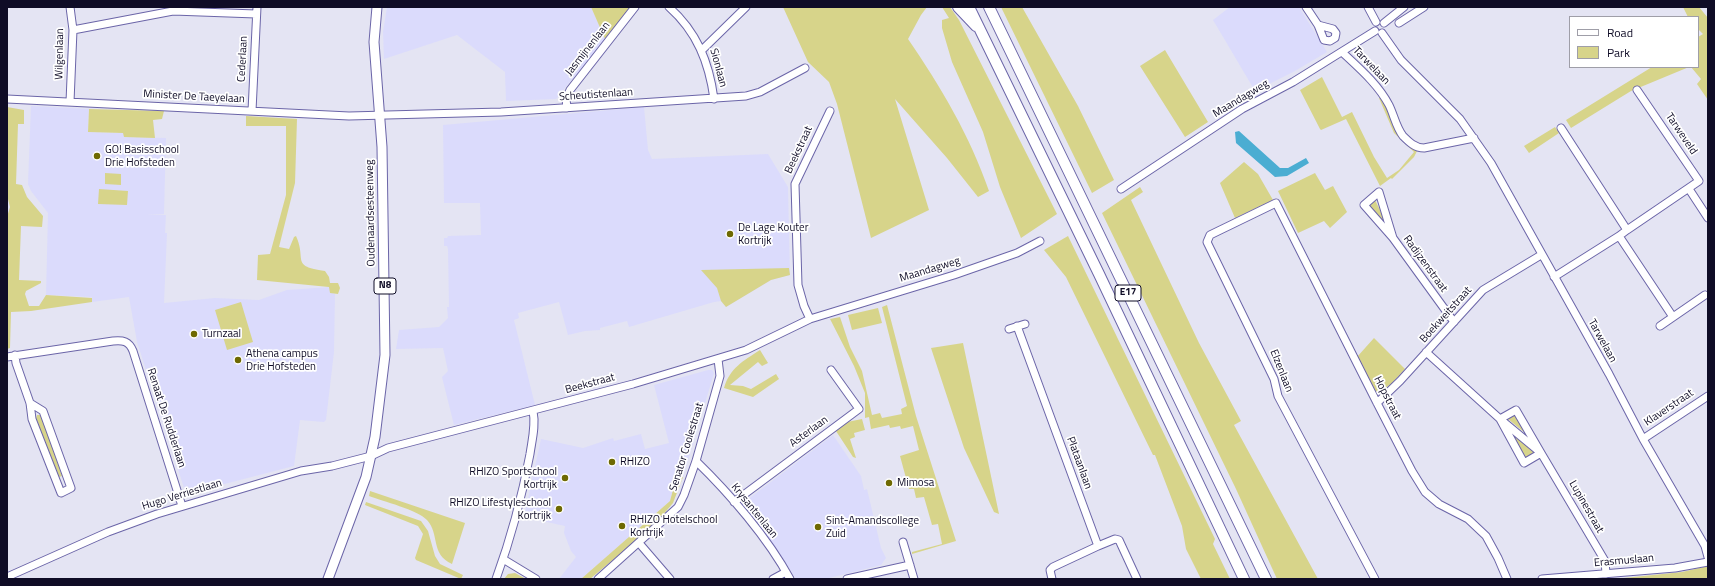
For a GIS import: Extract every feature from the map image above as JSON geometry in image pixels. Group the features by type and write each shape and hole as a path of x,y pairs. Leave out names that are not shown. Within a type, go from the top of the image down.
{"highway":[{"path":"958,7 981,32"},
{"name":"E17","path":"969,7 1099,274 1244,579"},
{"name":"E17","path":"989,7 1266,579"}],"main road":[{"name":"Oudenaardsesteenweg","path":"328,579 366,477 371,456 386,355 381,115 374,49 377,7"}],"street":[{"name":"Wilgenlaan","path":"70,7 73,30 70,102"},
{"name":"Jasmijnenlaan","path":"567,108 566,100 570,90 635,7"},
{"name":"Sionlaan","path":"669,7 684,22 702,50 714,98"},
{"path":"702,50 746,7"},
{"path":"1306,7 1318,25"},
{"path":"1368,7 1380,22 1385,28 1378,32 1373,27 1380,22 1404,7"},
{"path":"1399,23 1424,7"},
{"path":"73,30 173,9 256,10"},
{"name":"Cederlaan","path":"252,111 256,10"},
{"name":"Maandagweg","path":"1121,188 1242,109 1293,82 1378,32"},
{"name":"Tarwelaan","path":"1378,32 1402,60 1460,119 1498,175 1541,255 1609,374 1643,439 1704,546 1708,557"},
{"name":"Tarwelaan","path":"1342,52 1363,71 1376,86 1389,105 1400,131 1413,145 1424,148 1474,138"},
{"name":"Scheutistenlaan","path":"381,115 501,112 748,96 760,92 805,68"},
{"name":"Tarweveld","path":"1637,90 1699,181 1689,189"},
{"name":"Minister De Taeyelaan","path":"7,99 349,116 381,115"},
{"name":"Beekstraat","path":"810,319 804,306 798,285 796,265 795,184 830,110"},
{"path":"1561,128 1627,230"},
{"path":"1554,277 1689,189 1708,218"},
{"name":"Radijzenstraat","path":"1393,238 1379,192 1364,206 1393,238 1454,322"},
{"name":"Hopstraat","path":"1276,203 1412,471 1425,492 1439,504 1468,519 1486,536 1507,579"},
{"name":"Elzenlaan","path":"1276,203 1210,235 1207,242 1274,379 1278,396 1374,579"},
{"path":"1619,236 1673,317"},
{"name":"Maandagweg","path":"824,314 967,270 1017,253 1040,241"},
{"name":"Boekweitstraat","path":"1377,402 1400,381 1483,290 1541,255"},
{"path":"1660,326 1705,295"},
{"name":"Beekstraat","path":"371,456 388,448 533,411 718,359 751,348 810,319 824,314"},
{"path":"1009,329 1025,324"},
{"name":"Plataanlaan","path":"1017,326 1098,546"},
{"name":"Renaat De Rudderlaan","path":"15,355 123,341 128,343 133,351 182,506"},
{"name":"Lupinestraat","path":"1426,352 1500,419 1541,452"},
{"path":"7,357 15,355 16,363 30,403 32,418 60,492 71,488 44,411 30,403"},
{"name":"Senator Coolestraat","path":"598,579 678,507 684,495 696,461 720,376 718,359"},
{"name":"Asterlaan","path":"734,502 859,409 831,370"},
{"name":"Klaverstraat","path":"1643,439 1708,396"},
{"name":"Lupinestraat","path":"1500,419 1516,410 1604,561 1606,574"},
{"path":"496,579 521,497 527,470 533,436 533,411"},
{"name":"Lupinestraat","path":"1500,419 1524,462 1541,452"},
{"name":"Hugo Verriestlaan","path":"7,578 108,532 182,506 302,471 332,466 371,456"},
{"name":"Krysantenlaan","path":"696,461 734,502 756,529 790,579"},
{"path":"1052,579 1050,570 1053,567 1115,539 1119,540 1137,579"},
{"path":"903,542 914,579"},
{"path":"639,543 670,579"},
{"path":"503,558 536,579"},
{"name":"Erasmuslaan","path":"1542,579 1674,568 1708,562"},
{"path":"847,579 910,565"},
{"path":"773,579 786,572"}],"shaded area":[{"path":"387,7 591,7 605,39 556,99 506,101 505,72 457,35 384,59 383,32"},
{"path":"1230,7 1299,7 1327,52 1295,71 1255,91 1213,20"},
{"name":"Athena campus Drie Hofsteden","path":"31,106 89,109 88,132 124,133 124,137 166,138 164,214 146,214 166,215 165,233 167,233 164,303 215,298 259,300 287,290 330,287 330,292 335,294 334,352 326,420 324,422 300,420 294,466 186,494 137,342 129,297 92,302 92,297 46,295 48,213 31,191 28,184"},
{"path":"644,107 648,150 652,159 768,154 788,187 790,275 771,280 726,307 721,301 714,302 629,327 627,321 600,328 600,330 585,331 568,335 559,302 518,313 519,318 514,320 535,405 454,425 442,377 448,371 443,348 396,349 399,330 439,327 448,318 448,249 447,246 444,246 444,238 447,238 448,236 481,235 480,203 444,203 443,125"},
{"name":"RHIZO","path":"712,370 714,373 683,477 677,476 670,501 581,579 559,579 576,557 571,551 564,533 565,526 524,517 541,439 583,448 613,438 614,441 641,434 645,449 669,443 654,385"},
{"name":"Sint-Amandscollege Zuid","path":"833,435 861,476 864,490 867,489 881,548 886,558 881,565 825,579 796,579 776,548 742,507 743,503"}],"green space":[{"path":"591,7 631,7 605,39"},
{"path":"783,7 927,7 908,39 954,112 973,151 989,191 978,197 947,158 895,99 929,210 871,238 837,104 829,82 808,62"},
{"path":"942,7 950,7 959,20 1057,214 1021,238 1000,187 983,132 952,62 942,28 942,20 949,18"},
{"path":"1001,7 1022,7 1078,106 1114,180 1092,193"},
{"path":"1683,7 1699,7 1708,18 1708,100 1697,84 1701,79 1692,68 1699,68 1699,36 1703,34 1699,30 1699,16 1688,16"},
{"path":"1165,50 1208,122 1185,137 1140,66"},
{"path":"1650,68 1687,68 1631,91 1571,128 1566,120"},
{"path":"1322,77 1342,117 1352,112 1374,157 1387,178 1399,170 1414,152 1394,133 1379,98 1381,97 1417,151 1414,157 1392,179 1391,178 1380,186 1346,119 1321,130 1320,129 1300,90"},
{"path":"7,107 24,110 24,124 18,124 16,184 22,185 27,197 43,216 42,227 21,226 19,280 41,281 41,283 26,291 25,294 29,306 39,306 46,295 92,298 92,302 31,311 11,312 10,348 7,349 7,217 10,207 7,195"},
{"path":"89,109 164,111 162,119 153,120 155,138 124,137 123,133 88,132"},
{"path":"246,116 297,119 295,183 279,247 289,249 294,237 296,236 303,264 307,267 325,271 329,277 330,283 338,283 340,288 338,294 330,293 329,287 257,280 258,255 270,254 286,195 286,126 246,126"},
{"path":"1555,127 1559,133 1529,153 1524,146"},
{"path":"1244,162 1258,174 1273,200 1235,218 1220,183"},
{"path":"105,173 121,174 121,185 105,184"},
{"path":"1315,173 1325,190 1333,186 1347,212 1330,228 1324,221 1298,233 1278,191"},
{"path":"1140,187 1143,192 1131,200 1199,343 1241,421 1234,425 1318,579 1277,579 1236,489 1102,213"},
{"path":"99,189 128,191 127,205 98,204"},
{"path":"1375,200 1386,224 1370,208 1369,205"},
{"path":"1068,236 1215,539 1213,544 1230,579 1201,579 1186,549 1182,526 1155,455 1153,455 1066,277 1044,250"},
{"path":"789,268 790,275 771,280 726,307 721,301 717,288 701,270"},
{"path":"241,302 253,342 227,350 215,310"},
{"path":"887,305 916,416 956,541 912,554 912,552 942,544 938,524 932,525 924,497 916,498 914,489 909,489 900,456 919,450 913,426 901,429 900,426 890,428 889,425 871,429 869,417 865,418 865,393 854,366 830,319 840,317 850,347 862,371 872,415 880,413 882,418 902,414 901,409 907,406 882,307"},
{"path":"878,308 882,323 852,330 848,315"},
{"path":"1374,338 1405,369 1392,383 1379,393 1376,392 1357,357"},
{"path":"963,343 999,514 994,512 964,448 931,348"},
{"path":"760,350 768,363 762,366 758,362 730,385 743,386 751,389 776,374 779,379 753,397 724,388 734,370"},
{"path":"1515,413 1526,432 1525,433 1508,419"},
{"path":"37,415 41,415 62,476 59,477 36,418"},
{"path":"862,419 865,430 854,433 855,437 850,439 856,458 853,457 836,431 847,422"},
{"path":"1512,436 1515,436 1532,450 1534,454 1524,458"},
{"path":"677,475 683,477 673,503 662,516 639,538 590,579 581,579 670,501"},
{"path":"370,491 465,523 452,564 445,560 441,555 431,526 427,520 408,509 369,496"},
{"path":"366,502 421,521 428,531 435,556 440,564 463,575 461,579 416,560 415,558 423,534 418,526 365,505"},
{"path":"1708,566 1708,579 1614,579 1682,572"},
{"path":"515,573 526,579 504,579 508,574"}],"water":[{"path":"1239,131 1280,168 1288,168 1306,158 1309,163 1287,176 1275,177 1236,143 1235,132"}],"place":[{"name":"GO! Basisschool Drie Hofsteden","path":"97,156"},
{"name":"De Lage Kouter Kortrijk","path":"730,234"},
{"name":"Turnzaal","path":"194,334"},
{"name":"Athena campus Drie Hofsteden","path":"238,360"},
{"name":"RHIZO","path":"612,462"},
{"name":"RHIZO Sportschool Kortrijk","path":"565,478"},
{"name":"Mimosa","path":"889,483"},
{"name":"RHIZO Lifestyleschool Kortrijk","path":"559,509"},
{"name":"RHIZO Hotelschool Kortrijk","path":"622,526"},
{"name":"Sint-Amandscollege Zuid","path":"818,527"}]}
